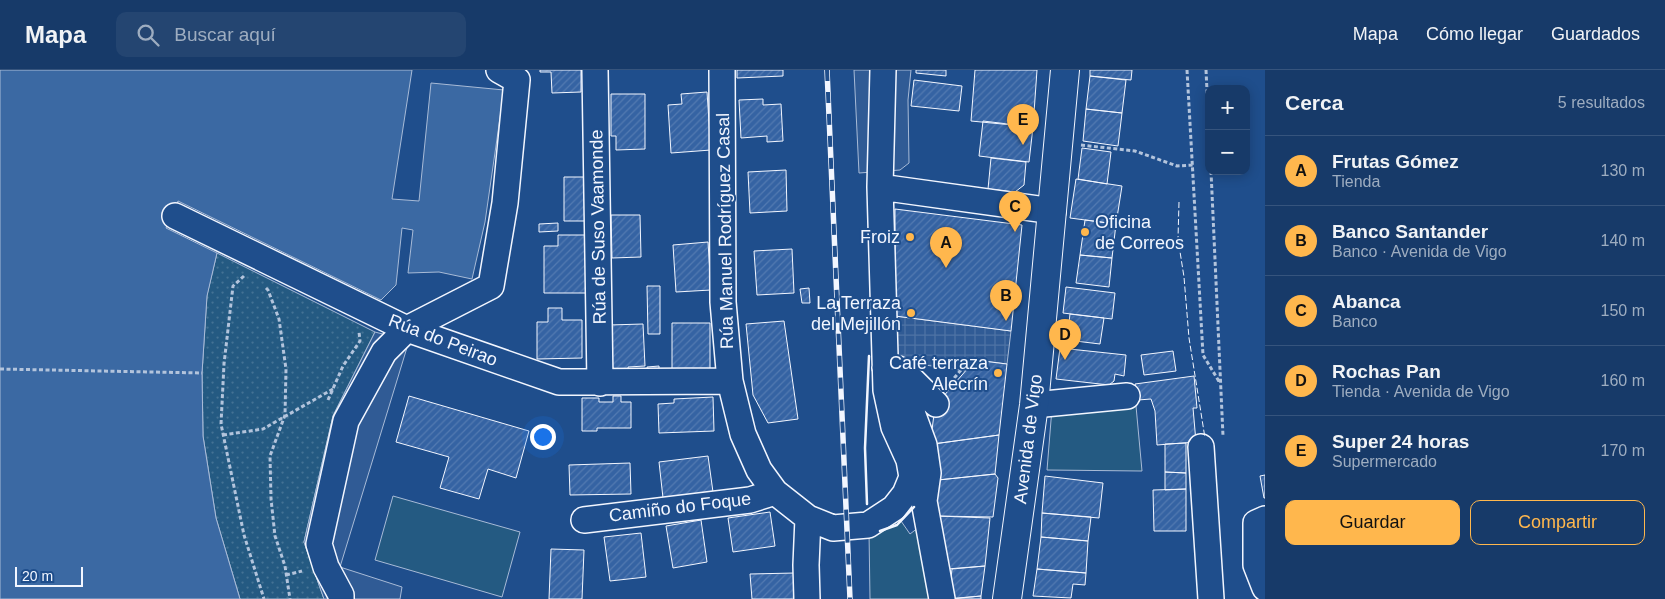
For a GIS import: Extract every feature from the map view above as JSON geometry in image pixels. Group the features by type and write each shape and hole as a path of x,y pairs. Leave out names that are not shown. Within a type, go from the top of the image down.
{"main road":[{"name":"Avenida de Vigo","path":"1007,599 1034,405 1065,70"}],"street":[{"path":"341,599 341,595 326,567 319,544 346,421 384,352 406,329 491,286 505,203 517,80 499,70"},
{"name":"Rúa de Suso Vaamonde","path":"595,70 600,383"},
{"name":"Rúa Manuel Rodríguez Casal","path":"722,70 723,302 730,381 743,434 759,470 775,492 808,518 833,528 868,525 894,508 906,494 912,477 909,460 894,427 886,390 893,371 880,187 883,70"},
{"path":"880,187 1052,210"},
{"name":"Rúa do Peirao","path":"175,216 406,329 558,382 730,381"},
{"path":"893,371 907,375 936,404"},
{"path":"893,371 909,394 913,415 924,445 928,473 924,501 942,599"},
{"path":"1034,405 1127,396"},
{"path":"1211,599 1212,445"},
{"name":"Camiño do Foque","path":"584,520 750,500 775,492"},
{"path":"807,599 808,518"},
{"path":"1265,519 1256,523 1256,565 1265,588"}],"path":[{"path":"1187,70 1203,355 1220,384"},
{"path":"1206,70 1209,130"},
{"path":"1083,145 1135,151 1177,166 1193,165"},
{"path":"1211,175 1220,384 1212,445"},
{"path":"250,278 242,276 233,286 224,364 221,424 244,535 264,599"},
{"path":"263,285 268,290 279,319 286,368 285,415 270,456 270,490 275,536 284,566 290,599"},
{"path":"326,404 343,366 360,341 359,331"},
{"path":"0,369 202,373"},
{"path":"223,435 263,429 333,388"}],"shaded area":[{"path":"0,70 412,70 392,199 419,201 431,83 504,90 485,222 472,279 439,272 408,273 413,230 402,228 396,285 381,300 178,201 166,228 217,253 207,296 202,373 203,436 216,518 240,599 0,599"},
{"path":"854,70 911,70 908,100 909,163 900,170 859,173"},
{"path":"217,253 375,332 333,416 304,542 324,599 240,599 216,518 203,436 202,373 207,295"},
{"path":"895,316 1011,331 1007,364 975,360 966,371 898,361"},
{"path":"375,332 409,341 340,567 402,587 400,599 324,599 304,542 333,416"},
{"path":"1136,406 1142,471 1047,470 1052,408"},
{"path":"393,496 520,532 502,597 375,560"},
{"path":"901,521 910,534 927,521 942,599 870,599 869,532 890,528"}],"building":[{"path":"540,70 581,70 581,92 552,93 551,72 540,72"},
{"path":"737,70 783,70 783,76 737,78"},
{"path":"916,70 946,70 946,76 916,73"},
{"path":"975,70 1037,70 1033,127 971,121"},
{"path":"1090,70 1132,70 1131,80 1090,76"},
{"path":"1090,76 1126,80 1122,113 1086,109"},
{"path":"914,80 962,86 959,111 911,106"},
{"path":"707,92 711,150 671,153 668,105 682,104 681,94"},
{"path":"611,94 645,94 645,149 616,150 616,136 611,136"},
{"path":"763,99 763,105 781,104 783,141 767,142 767,136 741,138 739,100"},
{"path":"1086,109 1122,113 1118,146 1083,141"},
{"path":"983,121 1033,127 1029,162 979,156"},
{"path":"1082,148 1111,152 1107,184 1078,179"},
{"path":"991,158 1026,162 1024,185 1015,192 988,189"},
{"path":"786,170 787,211 750,213 748,172"},
{"path":"564,177 586,177 586,221 564,221"},
{"path":"1076,179 1122,186 1116,224 1070,218"},
{"path":"895,209 1022,225 1011,331 895,316"},
{"path":"611,215 640,215 641,257 612,258"},
{"path":"1085,220 1116,224 1112,258 1080,255"},
{"path":"558,223 558,231 539,232 539,224"},
{"path":"558,235 586,235 587,293 544,293 544,246 558,246"},
{"path":"708,242 711,290 676,292 673,245"},
{"path":"792,249 794,293 757,295 754,251"},
{"path":"1080,255 1112,258 1109,287 1076,283"},
{"path":"647,286 660,286 660,334 648,334"},
{"path":"1066,287 1115,293 1112,319 1063,313"},
{"path":"809,288 810,303 802,303 800,289"},
{"path":"548,308 562,308 562,320 582,320 582,358 537,359 537,322 548,322"},
{"path":"1070,314 1104,318 1100,344 1067,340"},
{"path":"784,321 798,419 768,423 753,395 746,324"},
{"path":"672,323 710,323 710,372 672,372"},
{"path":"643,324 645,366 628,367 629,373 610,374 609,325"},
{"path":"1060,348 1126,355 1124,376 1115,374 1114,381 1109,385 1056,379"},
{"path":"1173,351 1176,371 1144,375 1141,355"},
{"path":"975,360 1007,364 999,435 933,444 932,430 935,406"},
{"path":"659,366 659,373 648,374 647,367"},
{"path":"1194,376 1197,408 1193,408 1196,442 1157,445 1155,411 1151,399 1138,400 1135,384"},
{"path":"409,396 529,431 516,478 488,469 479,499 440,488 449,457 396,442"},
{"path":"613,396 621,396 621,402 631,402 631,428 597,428 597,431 582,431 582,398 599,398 599,402 613,402"},
{"path":"713,397 714,431 659,433 658,404 674,403 674,399"},
{"path":"999,435 995,474 938,480 933,444"},
{"path":"1186,443 1186,473 1165,472 1165,444"},
{"path":"708,456 713,492 663,498 659,462"},
{"path":"630,463 631,494 570,495 569,465"},
{"path":"1165,472 1186,473 1186,489 1165,490"},
{"path":"995,474 998,478 993,517 937,516 935,484 938,480"},
{"path":"1265,475 1265,498 1264,498 1260,476"},
{"path":"1045,476 1103,483 1099,518 1042,513"},
{"path":"1186,489 1186,531 1154,531 1153,490"},
{"path":"770,512 775,546 733,552 728,518"},
{"path":"1042,513 1091,517 1088,541 1041,537"},
{"path":"937,516 990,518 985,566 947,569"},
{"path":"701,520 707,562 673,568 666,526"},
{"path":"641,533 646,577 610,581 604,537"},
{"path":"1041,537 1088,541 1086,573 1037,569"},
{"path":"551,549 584,550 582,599 549,599"},
{"path":"985,566 981,596 946,599 948,578 951,578 952,569"},
{"path":"1037,569 1086,573 1085,585 1073,584 1071,598 1033,596"},
{"path":"795,573 796,599 752,599 750,574"},
{"path":"981,596 981,599 950,599"}],"railway":[{"path":"827,70 850,599"}],"fence":[{"path":"1179,202 1178,239 1184,277 1189,338 1205,438"}],"wall":[{"path":"867,504 865,448 869,356"},
{"path":"880,531 897,525 914,507"}],"place":[{"name":"Super 24 horas","path":"1023,145"},
{"name":"Abanca","path":"1015,232"},
{"name":"Oficina de Correos","path":"1085,232"},
{"name":"Froiz","path":"910,237"},
{"name":"Frutas Gómez","path":"946,268"},
{"name":"La Terraza del Mejillón","path":"911,313"},
{"name":"Banco Santander","path":"1006,321"},
{"name":"Rochas Pan","path":"1065,360"},
{"name":"Café terraza Alecrín","path":"998,373"}]}
